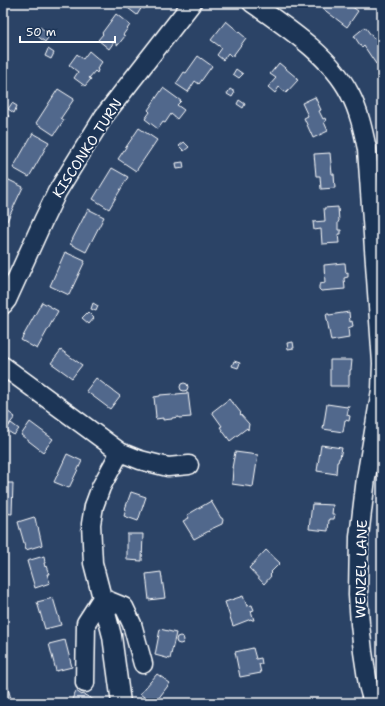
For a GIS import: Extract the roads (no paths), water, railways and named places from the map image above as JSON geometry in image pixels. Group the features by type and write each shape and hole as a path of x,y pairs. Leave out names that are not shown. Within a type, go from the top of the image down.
{"street":[{"name":"KISCONKO TURN","path":"3,305 7,300 57,192 104,116 192,3"},
{"name":"WENZEL LANE","path":"252,3 303,40 338,75 350,93 361,120 367,149 382,362 381,390 366,478 359,537 358,595 363,652 368,685 373,703"},
{"path":"3,366 120,452 140,460 168,467 189,465"},
{"path":"120,452 101,487 94,506 91,524 93,563 112,636 121,703"},
{"path":"102,598 124,607 132,624 143,664"},
{"path":"85,683 86,623 102,598"}]}
